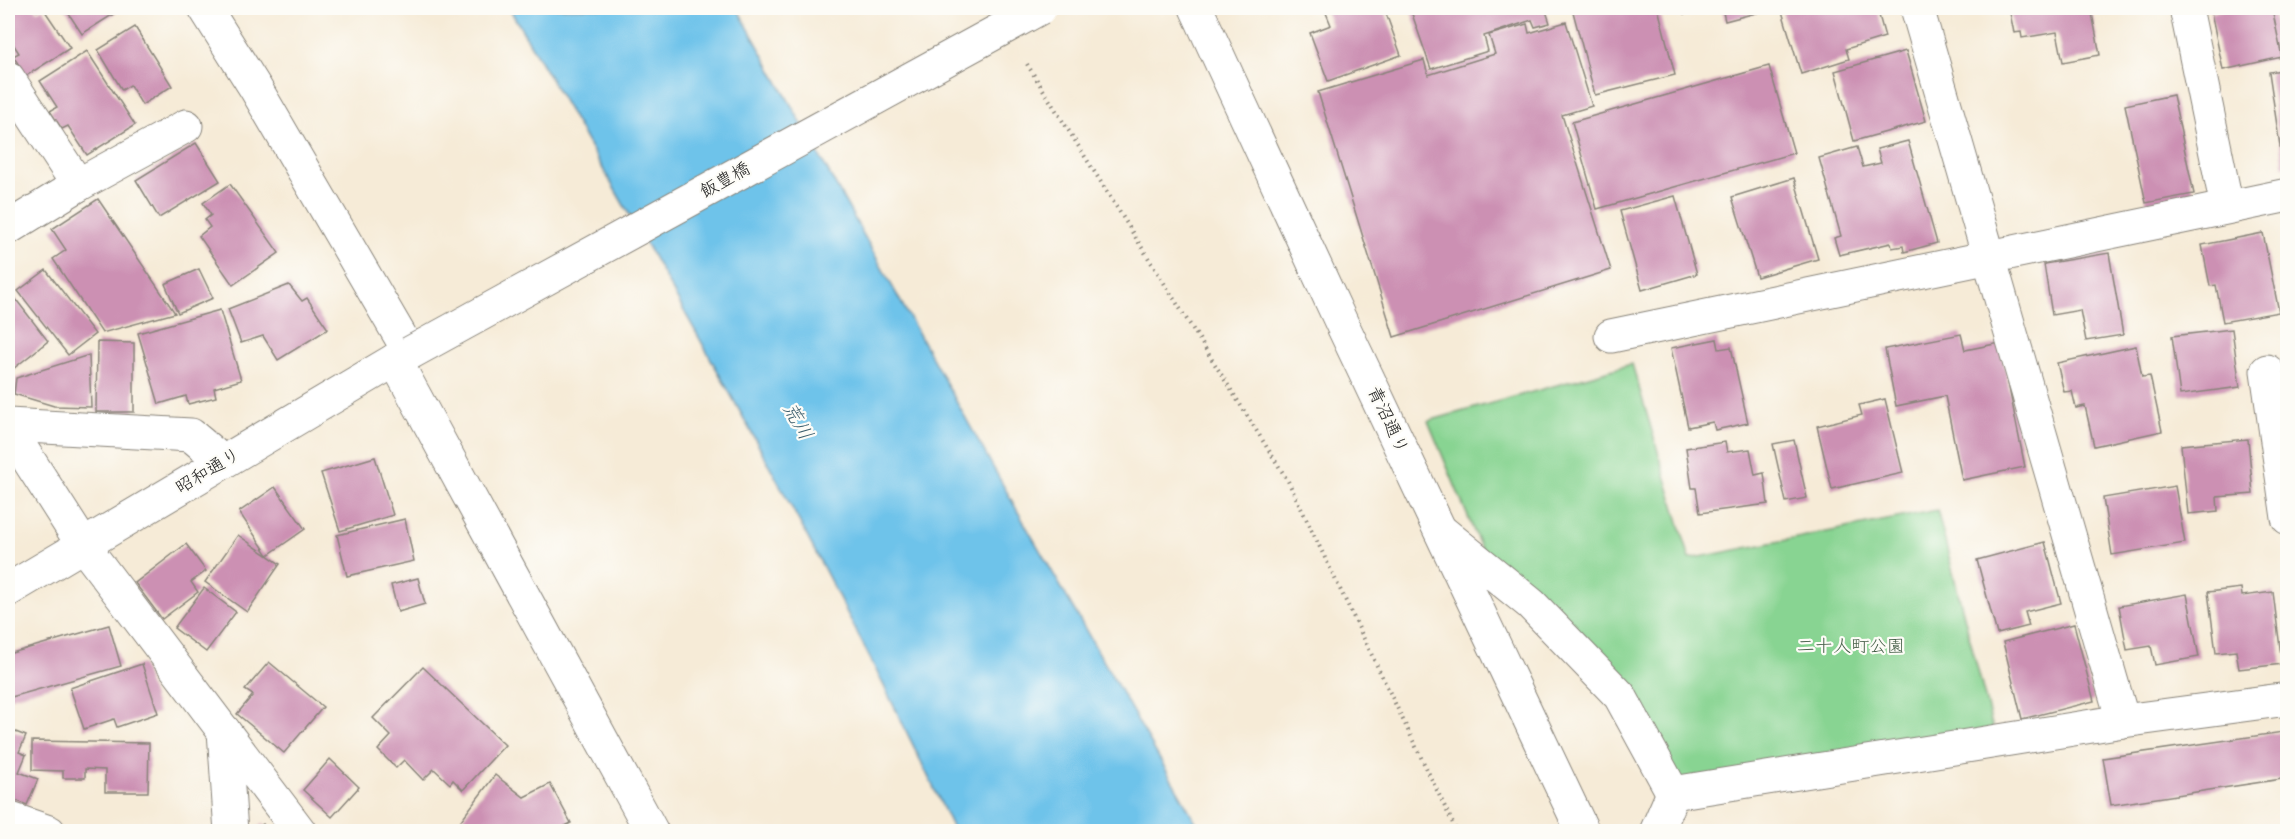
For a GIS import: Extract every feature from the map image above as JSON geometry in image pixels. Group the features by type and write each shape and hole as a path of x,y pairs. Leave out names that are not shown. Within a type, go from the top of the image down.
{"street":[{"path":"205,8 256,89 402,357 652,831"},
{"name":"飯豊橋","path":"402,357 1040,8"},
{"name":"青沼通り","path":"1196,8 1342,324 1583,831"},
{"path":"1917,8 2123,721"},
{"path":"2186,8 2227,207"},
{"path":"8,78 78,185"},
{"path":"8,228 78,185 186,126"},
{"path":"1611,336 2288,195"},
{"name":"昭和通り","path":"8,590 402,357"},
{"path":"2267,371 2288,518"},
{"path":"8,425 191,435 223,462"},
{"path":"8,439 21,448 83,545 300,831"},
{"path":"1440,530 1531,604 1620,696 1673,793"},
{"path":"1673,793 2123,721 2288,699"},
{"path":"224,731 231,831"},
{"path":"1656,831 1673,793"},
{"path":"8,818 49,831"}],"path":[{"path":"1023,58 1288,481 1457,831"}],"green space":[{"name":"二十人町公園","path":"1632,364 1690,559 1937,510 1996,741 1673,793 1620,696 1481,548 1428,421"}],"water":[{"name":"荒川","path":"509,8 737,8 1022,519 1201,831 954,831 797,517 627,210"}],"building":[{"path":"8,8 35,8 37,11 43,8 70,48 26,76 13,56 19,53 8,36"},
{"path":"65,8 119,8 120,10 82,34"},
{"path":"1324,8 1384,8 1401,55 1328,81 1310,33 1331,25"},
{"path":"1410,8 1545,8 1550,23 1535,27 1532,20 1484,36 1488,51 1431,69"},
{"path":"1572,8 1658,8 1675,75 1595,95"},
{"path":"1682,8 1708,8 1684,14"},
{"path":"1722,8 1775,8 1725,21"},
{"path":"1781,8 1877,8 1885,37 1846,49 1849,59 1801,74"},
{"path":"2009,8 2091,8 2100,55 2063,62 2057,32 2022,38 2021,32 2014,33"},
{"path":"2234,8 2272,8 2282,57 2223,70 2211,12"},
{"path":"1566,22 1592,106 1562,115 1611,270 1394,337 1318,92 1424,60 1428,75 1495,54 1489,35 1527,24 1529,33"},
{"path":"135,27 172,86 142,105 130,85 122,90 98,50"},
{"path":"87,51 135,125 87,155 68,126 62,129 50,111 57,107 40,81"},
{"path":"1906,51 1926,121 1854,141 1835,71"},
{"path":"1769,66 1794,153 1597,209 1572,122"},
{"path":"2288,69 2288,165 2283,166 2269,72"},
{"path":"2173,95 2194,194 2146,203 2125,105"},
{"path":"1908,141 1937,243 1904,252 1903,246 1892,248 1891,243 1839,255 1834,238 1841,236 1819,158 1857,147 1863,167 1881,163 1877,149"},
{"path":"196,143 220,181 159,218 136,180"},
{"path":"1794,178 1818,259 1757,277 1732,197"},
{"path":"230,184 279,253 233,285 199,236 210,227 205,220 211,215 203,203"},
{"path":"1675,196 1697,274 1642,290 1620,211"},
{"path":"98,199 175,313 102,333 53,259 66,250 52,229"},
{"path":"2263,233 2279,312 2223,322 2216,285 2210,286 2202,245"},
{"path":"2109,253 2123,335 2086,341 2080,310 2052,315 2044,264"},
{"path":"199,269 213,298 178,313 165,284"},
{"path":"46,270 95,334 68,355 18,291"},
{"path":"289,285 302,301 307,298 328,329 278,360 263,336 241,343 228,309"},
{"path":"8,289 48,341 8,373"},
{"path":"220,310 241,380 214,388 216,397 188,404 186,396 159,404 138,333"},
{"path":"2232,329 2240,387 2180,395 2172,336"},
{"path":"1961,334 1965,350 2000,343 2025,467 1962,480 1945,396 1896,406 1885,349"},
{"path":"1717,339 1719,349 1731,347 1748,423 1715,430 1713,422 1688,427 1671,348"},
{"path":"97,342 134,343 134,412 96,412"},
{"path":"2136,346 2142,377 2150,376 2162,431 2094,446 2085,406 2076,408 2072,391 2064,392 2057,363"},
{"path":"89,355 91,407 54,406 14,394 16,378"},
{"path":"1885,399 1903,473 1832,489 1817,426 1862,415 1859,405"},
{"path":"2248,439 2253,494 2217,497 2218,511 2188,514 2181,445"},
{"path":"1794,440 1807,498 1786,502 1773,444"},
{"path":"1725,442 1727,452 1750,449 1755,475 1764,473 1768,504 1700,513 1696,488 1692,488 1686,448"},
{"path":"375,457 393,515 340,531 321,473"},
{"path":"2175,486 2185,543 2112,555 2103,498"},
{"path":"275,487 305,529 268,555 239,512"},
{"path":"405,519 414,561 347,576 337,535"},
{"path":"238,535 280,564 247,612 205,582"},
{"path":"2045,542 2061,603 2025,612 2029,626 1997,634 1977,560"},
{"path":"186,544 206,571 191,582 198,592 162,619 135,583"},
{"path":"418,578 425,604 398,612 391,585"},
{"path":"204,588 236,612 206,652 174,628"},
{"path":"2241,588 2242,596 2273,592 2282,664 2239,669 2236,651 2216,653 2208,592"},
{"path":"2187,594 2199,657 2155,665 2151,646 2127,650 2119,606"},
{"path":"2074,624 2094,701 2022,719 2003,642"},
{"path":"109,625 121,666 8,698 8,654"},
{"path":"269,662 323,707 284,753 237,714 253,695 245,690"},
{"path":"142,664 158,713 117,727 114,719 84,729 70,688"},
{"path":"423,667 505,745 463,790 453,780 450,784 434,769 423,780 404,760 396,768 378,750 391,736 373,718"},
{"path":"8,729 26,736 19,752 26,755 19,772 38,779 27,805 8,797"},
{"path":"2283,732 2288,757 2288,778 2111,805 2103,758"},
{"path":"32,741 149,743 148,792 105,792 105,770 85,769 85,778 63,778 63,771 32,770"},
{"path":"330,759 359,787 332,817 303,790"},
{"path":"495,775 524,797 550,784 571,823 554,832 452,832"},
{"path":"263,824 268,832 251,832"}]}
